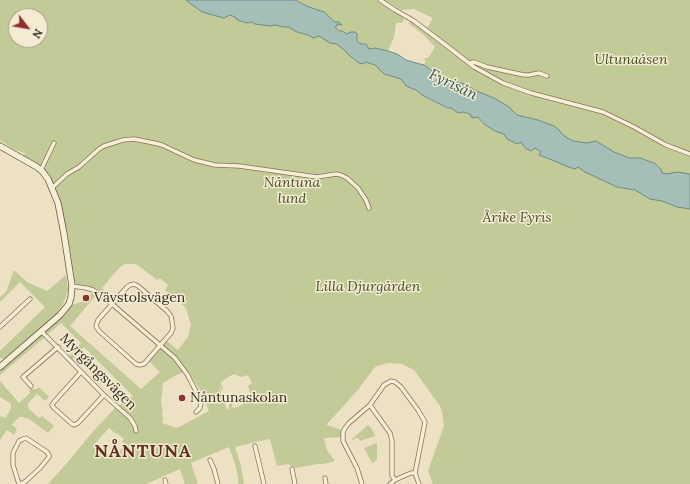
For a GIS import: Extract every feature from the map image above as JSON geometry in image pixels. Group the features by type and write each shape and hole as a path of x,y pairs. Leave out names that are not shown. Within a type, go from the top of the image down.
{"street":[{"path":"380,0 414,21 474,67 503,83 531,93 603,112 666,145 690,154"},
{"path":"469,62 524,75 539,73 547,76"},
{"path":"52,188 67,174 79,168 104,146 123,140 134,140 154,142 194,160 215,165 239,166 317,177 336,174 341,175 347,178 358,188 366,200 369,208"},
{"path":"41,170 54,143"},
{"path":"0,146 31,163 41,170 48,178 58,203 72,286 69,304 60,315 1,364"},
{"path":"130,284 134,284 171,316 173,328 171,333 144,364 136,364 97,329 96,324 98,320 112,304 126,287 130,284"},
{"path":"72,286 93,290 105,298 175,358 187,374 198,395 201,403 200,408 196,412"},
{"path":"0,327 30,299"},
{"name":"Myrgångsvägen","path":"41,331 104,395 130,418 136,431"},
{"path":"31,386 23,377 58,347"},
{"path":"81,372 54,402 52,405 54,408 74,425 78,423 104,395"},
{"path":"362,484 357,468 344,444 342,435 343,430 370,405 384,385 390,381 395,382 401,387 424,419 425,424 416,473 419,484"},
{"path":"370,405 390,434 392,441 392,476 395,480"},
{"path":"26,438 46,452 49,457 40,468 26,481 20,484 13,465 13,453 19,441 26,438"},
{"path":"255,446 264,484"},
{"path":"210,460 218,484"},
{"path":"292,469 296,484"},
{"path":"390,484 395,480 411,473 416,473"},
{"path":"325,478 326,484"}],"green space":[{"name":"Årike Fyris","path":"0,0 207,0 302,20 415,78 426,61 424,59 429,57 435,47 424,35 408,23 411,22 439,42 426,30 433,18 414,9 401,10 384,0 690,0 690,484 433,484 428,471 444,426 440,406 414,370 402,364 387,363 375,367 357,391 327,424 342,430 341,437 324,438 327,450 335,461 296,468 288,464 277,466 270,439 235,447 241,466 244,484 238,484 238,476 229,447 191,463 198,484 185,484 180,469 146,484 48,484 114,409 114,405 120,405 133,396 84,347 72,360 69,356 81,343 61,323 47,335 46,330 71,305 82,302 94,292 97,294 70,326 141,389 160,372 146,358 164,339 178,350 188,337 191,325 186,308 165,290 168,285 160,278 157,280 136,264 125,264 120,267 102,288 114,299 113,300 91,287 78,285 74,282 66,228 52,183 23,156 25,153 13,149 0,140","holes":["188,371 200,390 209,411 177,428 162,423 163,408 161,406 161,402 163,383 176,375","234,374 243,377 246,375 249,377 252,383 248,386 253,402 250,403 248,401 249,399 246,397 240,406 234,408 232,407 232,403 229,404 229,408 227,410 219,387 223,391 221,382","109,428 124,439 122,442 125,445 112,458 108,458 93,446"]},
{"path":"295,0 376,0 403,17 404,20 402,23 396,23 394,37 388,51 375,48 369,49 364,43 361,44 356,41 349,33 339,32 335,27 337,24 341,24 340,22 335,22 324,12"},
{"path":"14,270 27,282 47,291 66,275 68,290 63,304 57,313 4,359 0,358 0,351 45,307 20,282 0,302 0,297 6,292"},
{"path":"41,335 45,337 0,375 1,369"},
{"path":"0,381 19,403 30,393 29,390 31,388 37,389 39,387 49,397 45,401 37,394 28,403 28,408 39,418 42,416 54,426 48,433 28,418 26,419 19,417 12,425 17,429 14,435 7,430 0,440 0,418 1,416 5,418 11,409 11,404 0,397"},
{"path":"368,425 372,429 375,436 360,441 358,438 352,440 352,439"},
{"path":"377,443 377,460 372,463 364,448"}],"water":[{"name":"Fyrisån","path":"186,0 295,0 324,12 335,22 339,22 342,25 337,24 335,27 339,31 347,34 355,32 357,34 357,41 361,44 366,44 369,49 375,48 388,51 397,54 406,60 424,65 440,77 467,85 474,90 494,98 509,107 517,115 554,126 564,136 573,141 587,143 596,141 614,152 629,158 640,158 654,163 661,169 662,173 667,174 677,172 690,174 690,209 677,207 662,201 650,199 635,190 617,187 585,172 578,167 575,169 539,155 541,152 535,148 531,151 525,148 521,142 517,144 507,139 504,134 495,131 484,124 478,117 472,118 470,114 463,112 458,113 451,108 448,108 422,95 416,90 406,86 401,79 384,74 375,65 366,62 363,64 359,63 337,44 330,43 319,36 313,38 288,27 255,24 252,22 248,23 240,21 230,15 224,18 202,12"}],"place":[{"name":"Vävstolsvägen","path":"86,298"},
{"name":"Nåntunaskolan","path":"182,398"}],"district":[{"name":"NÅNTUNA","path":"143,452"}],"park label":[{"name":"Ultunaåsen","path":"631,60"},
{"name":"Nåntuna lund","path":"292,192"},
{"name":"Lilla Djurgården","path":"368,287"}]}
